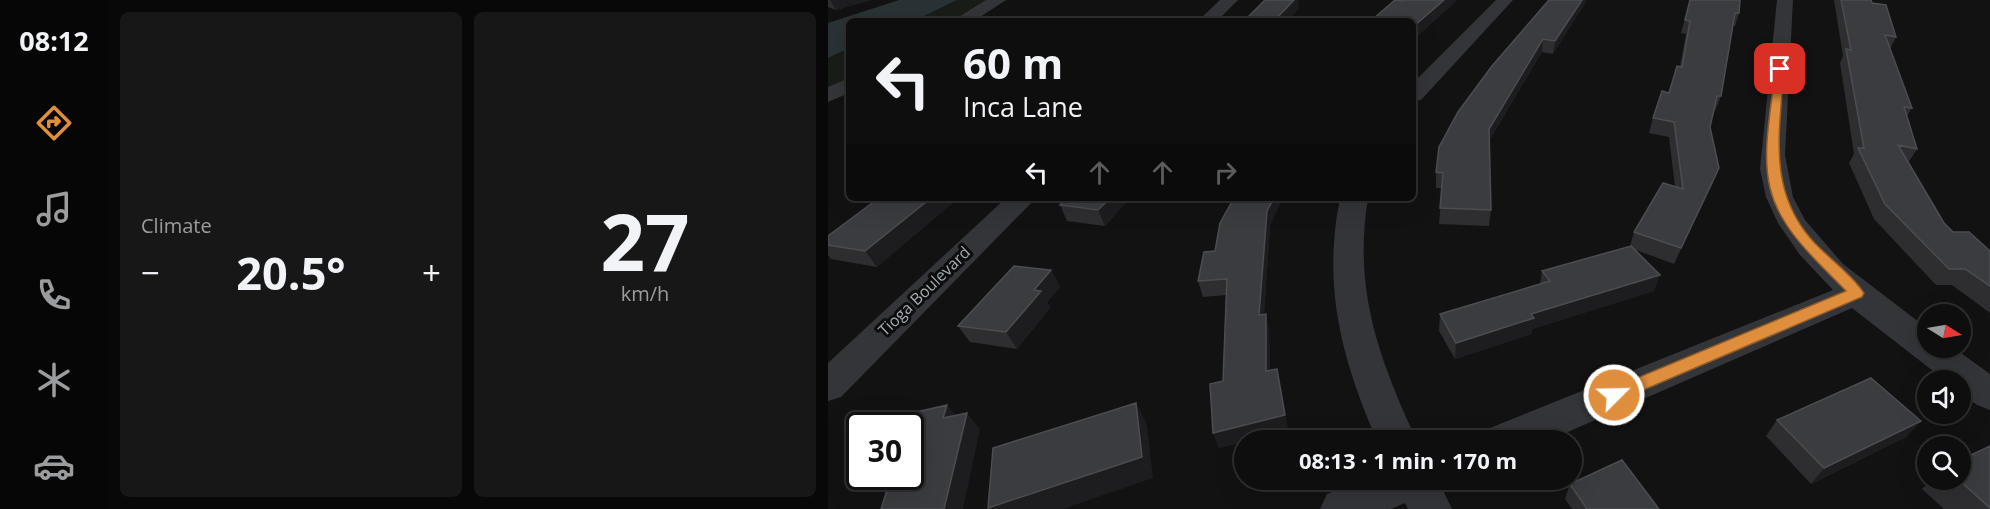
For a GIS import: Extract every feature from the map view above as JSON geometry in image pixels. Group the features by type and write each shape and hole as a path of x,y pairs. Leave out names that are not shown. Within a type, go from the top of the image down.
{"street":[{"path":"966,18 998,0"},
{"path":"1210,18 1230,0"},
{"path":"1416,92 1505,0"},
{"path":"1785,0 1773,160 1776,189 1787,213 1806,242 1856,293 1917,340"},
{"path":"828,96 846,86"},
{"name":"Tioga Boulevard","path":"828,386 1019,201"},
{"path":"1354,201 1347,245 1348,291 1359,344 1380,405 1392,430"},
{"path":"1530,430 1856,293"},
{"path":"1942,358 1990,393"},
{"path":"1342,509 1387,490"},
{"path":"1421,490 1430,509"}],"shaded area":[{"path":"899,0 957,0 920,18 846,18 846,49 828,58 828,23"},
{"path":"957,0 989,0 956,18 920,18"},
{"path":"846,49 846,79 828,89 828,58"}],"building":[{"path":"1265,0 1294,0 1277,18 1247,18"},
{"path":"1395,0 1444,0 1416,24 1416,18 1374,18"},
{"path":"1549,0 1582,0 1555,41 1543,39 1489,129 1491,210 1440,208 1443,173 1436,172 1439,147 1458,112 1492,66"},
{"path":"1690,0 1740,0 1739,13 1735,13 1721,96 1717,96 1710,127 1719,168 1681,248 1634,232 1663,183 1683,189 1674,122 1653,118 1662,91 1669,93 1677,66 1682,67 1690,21 1685,20"},
{"path":"1841,0 1871,0 1872,3 1886,5 1896,37 1885,35 1912,108 1904,107 1917,149 1898,145 1944,223 1953,232 1969,232 1990,251 1990,286 1965,269 1949,269 1885,204 1858,148 1864,148 1846,49 1851,50"},
{"path":"875,201 927,201 865,251 828,245 828,236"},
{"path":"1064,201 1107,201 1098,210 1060,205"},
{"path":"1232,201 1272,201 1267,211 1259,315 1266,314 1266,371 1277,369 1285,415 1213,433 1210,384 1223,381 1227,279 1198,281 1204,252 1215,251 1220,223"},
{"path":"1631,246 1660,275 1531,314 1534,318 1456,343 1440,314 1550,281 1542,271"},
{"path":"1014,266 1051,270 1034,290 1041,291 1006,332 958,326"},
{"path":"1871,378 1917,418 1917,423 1824,468 1777,420"},
{"path":"1136,403 1142,457 988,508 993,448"},
{"path":"947,405 943,418 967,413 944,509 881,509 887,490 924,490 924,412 916,412"},
{"path":"1990,446 1990,508 1970,490 1971,455"},
{"path":"1622,460 1659,509 1587,509 1574,490 1582,490 1582,478"}],"route":[{"path":"1614,395 1856,293 1806,242 1787,213 1776,189 1773,160 1780,69"}]}
